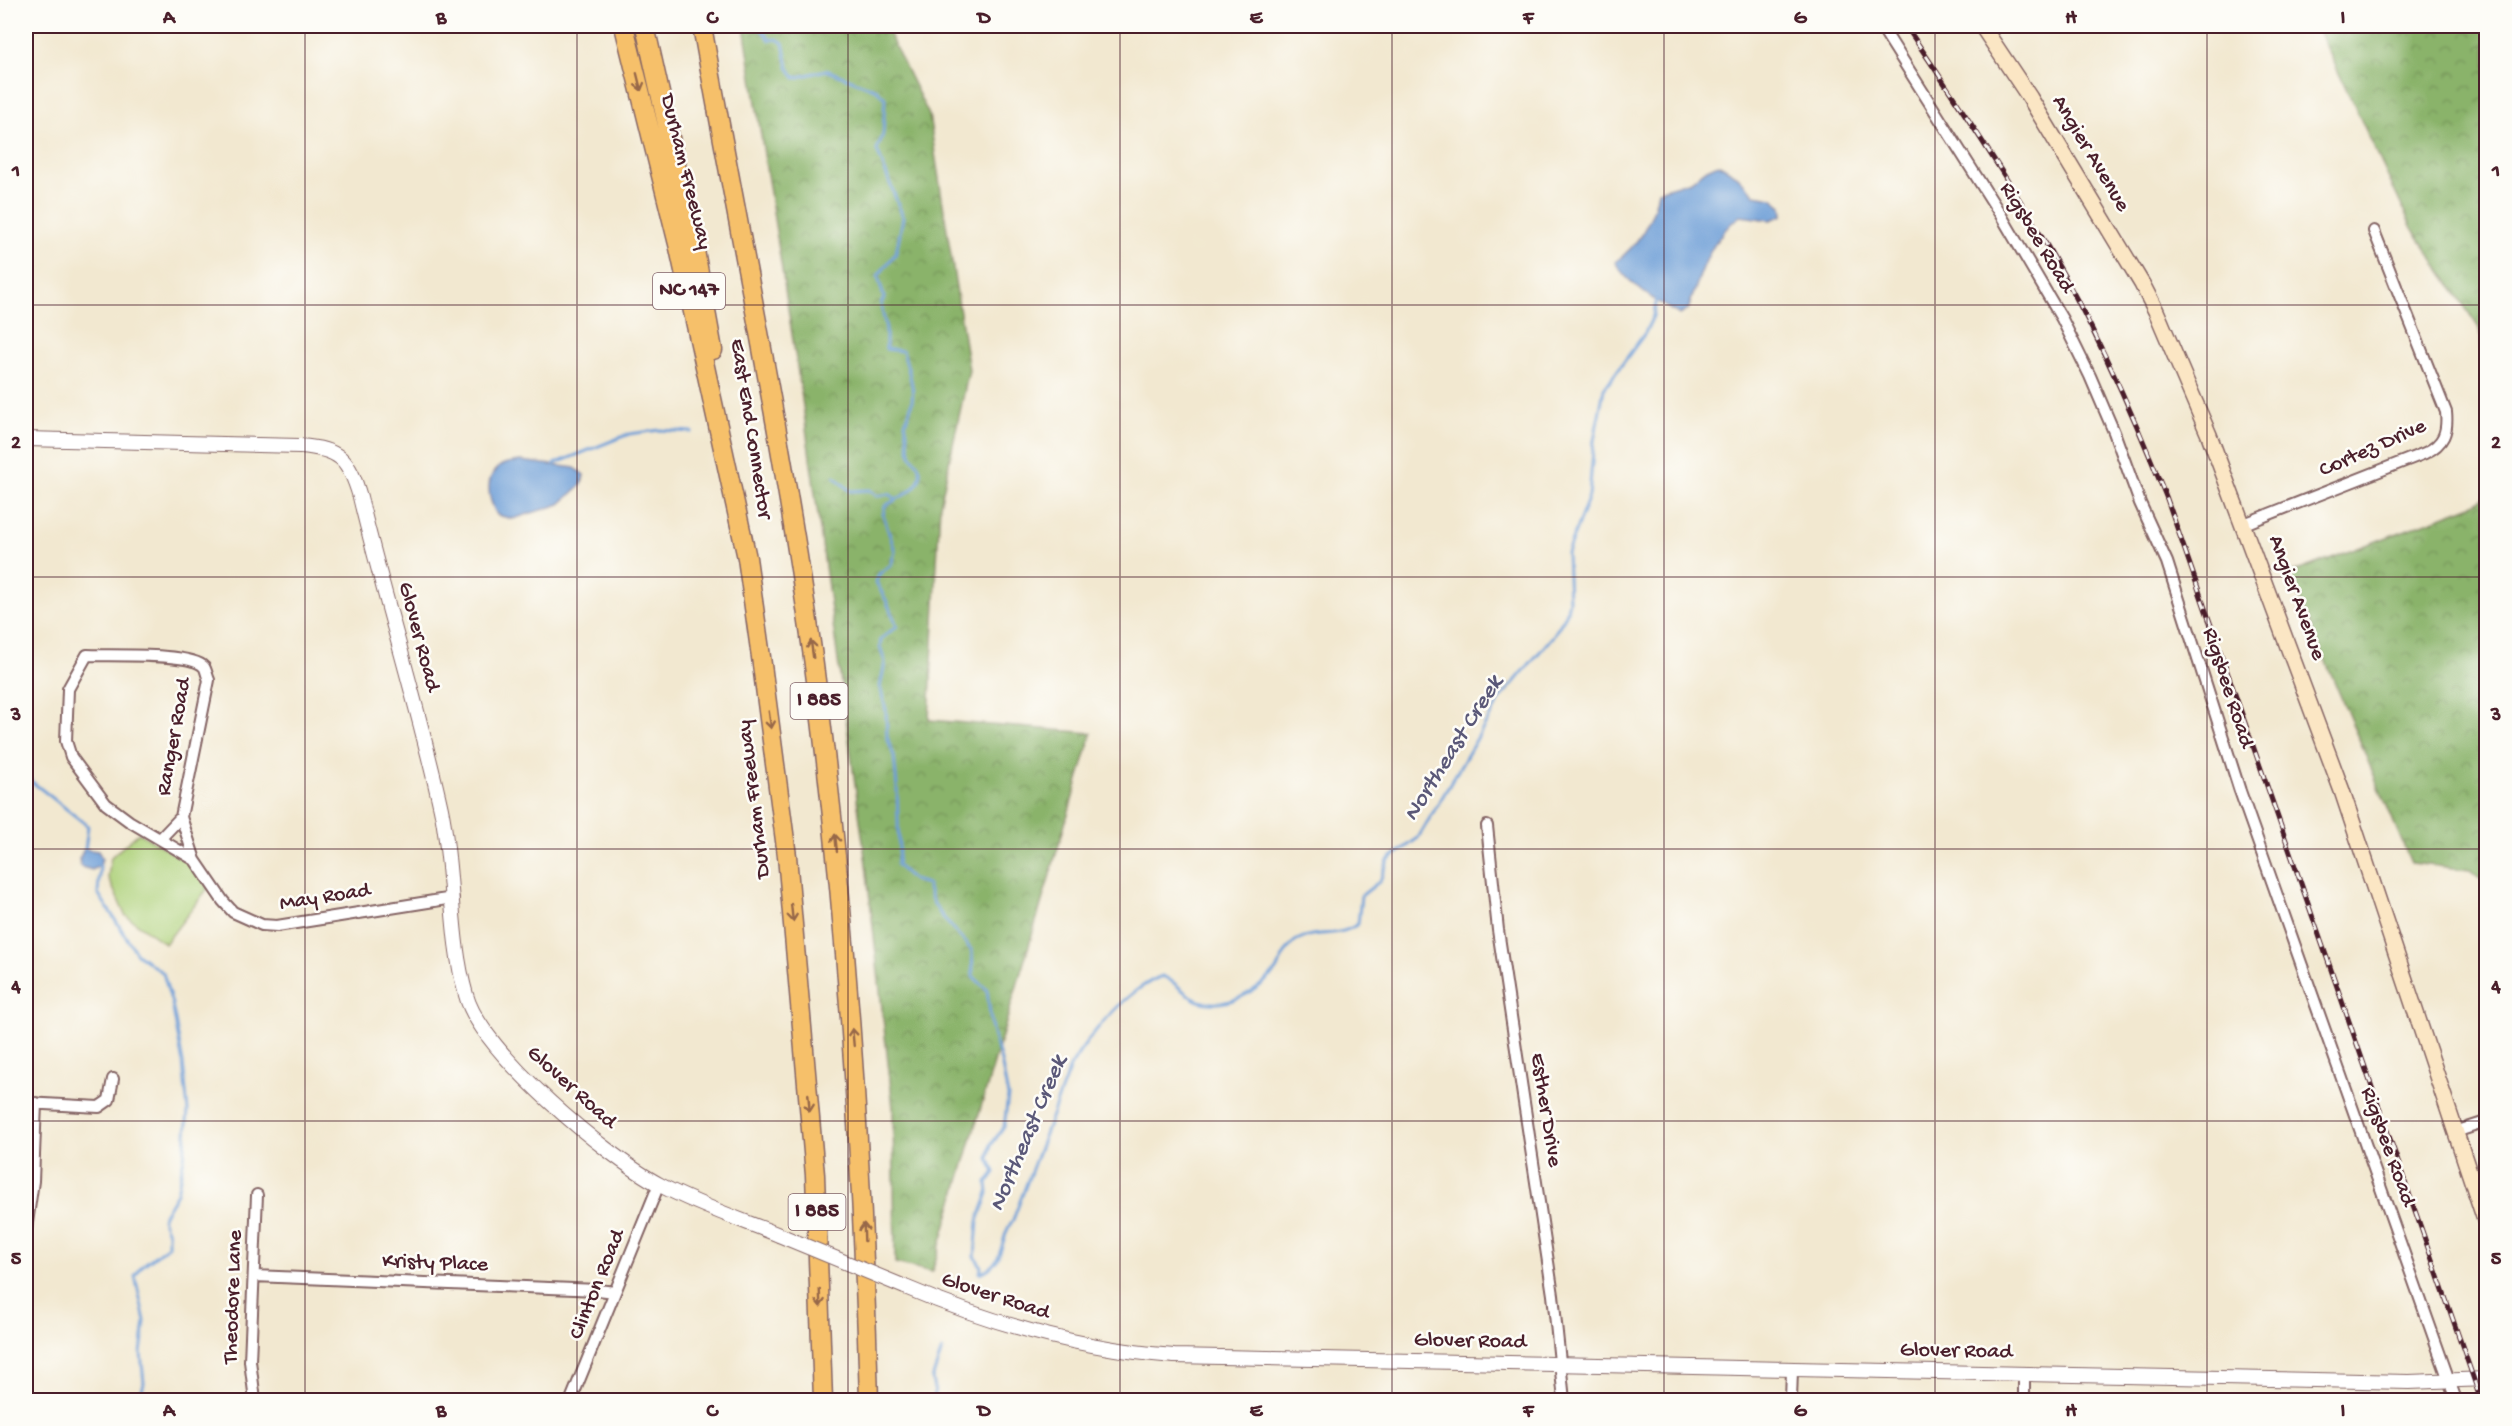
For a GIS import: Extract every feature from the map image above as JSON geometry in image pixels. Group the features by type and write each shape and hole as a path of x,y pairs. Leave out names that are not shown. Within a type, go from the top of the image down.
{"highway":[{"name":"Durham Freeway","path":"624,26 679,248 747,558 775,756 796,954 815,1175 823,1401"},
{"name":"East End Connector","path":"645,26 694,245 747,558"},
{"name":"Durham Freeway","path":"704,26 707,56 797,550 825,750 854,1050 864,1241 868,1401"}],"main road":[{"name":"Angier Avenue","path":"1982,26 2048,128 2142,284 2210,435 2346,802 2487,1223"}],"street":[{"name":"Rigsbee Road","path":"1881,26 2044,289 2090,376 2114,432 2140,502 2167,562 2200,672 2240,792 2456,1401"},
{"name":"Cortez Drive","path":"2244,524 2425,453 2441,443 2447,425 2446,412 2374,231"},
{"name":"Glover Road","path":"26,439 300,446 324,448 342,458 356,480 437,789 444,823 458,957 465,994 484,1032 498,1051 586,1132 615,1156 659,1184 964,1311 1024,1331 1084,1345 1145,1354 1313,1361 1792,1370 2449,1382 2487,1379"},
{"name":"Ranger Road","path":"160,838 129,821 106,804 71,757 66,741 68,689 87,655 192,659 204,667 209,680 181,817 195,860"},
{"path":"181,817 160,838 195,860"},
{"name":"Esther Drive","path":"1487,826 1499,942 1553,1295 1564,1401"},
{"name":"May Road","path":"195,860 233,912 262,925 277,927 453,898"},
{"path":"26,1230 33,1181 31,1103 99,1107 109,1100 113,1079"},
{"path":"2455,1132 2487,1122"},
{"name":"Clinton Road","path":"572,1401 659,1184"},
{"name":"Theodore Lane","path":"255,1401 250,1361 257,1195"},
{"name":"Kristy Place","path":"254,1276 615,1292"},
{"path":"1791,1401 1792,1370"},
{"path":"2024,1374 2024,1401"}],"green space":[{"path":"744,26 885,26 929,115 969,370 940,505 929,720 1092,733 932,1272 895,1263 893,1108 866,864 801,392"},
{"path":"2321,26 2486,26 2486,472 2481,331 2412,228 2319,31"},
{"path":"2486,495 2486,883 2470,870 2411,863 2289,574 2475,504"},
{"path":"139,833 194,866 208,888 165,944 125,915 108,877 111,857"}],"water":[{"path":"1718,164 1735,174 1755,195 1772,198 1782,206 1783,215 1771,220 1740,216 1729,225 1720,235 1707,258 1688,310 1680,315 1635,285 1615,262 1630,249 1643,231 1653,212 1658,191 1691,181"},
{"path":"521,461 575,468 584,475 582,484 560,504 513,519 497,515 491,502 489,488 492,475 504,464"},
{"path":"84,849 98,851 102,858 100,866 92,870 81,867 79,859"}],"waterway":[{"path":"759,26 770,40 777,39 783,43 788,67 795,78 826,70 877,90 885,98 883,134 877,150 903,217 896,253 878,276 884,298 881,304 886,329 886,349 903,351 911,379 912,403 905,423 910,451 920,474 919,480 910,491 885,506 883,515 895,551 891,565 879,574 876,582 897,626 881,639 880,647 885,662 880,687 886,710 887,737 894,756 897,787 899,850 897,865 913,880 927,884 939,912 972,951 973,976 987,990 992,1030 1008,1096 1004,1127 991,1145 988,1159 995,1172 987,1183 988,1193 978,1221 975,1256 981,1267 980,1273 989,1269 998,1257 1070,1067 1098,1027 1122,1002 1135,991 1162,976 1199,1001 1220,1003 1242,997 1269,978 1288,949 1297,940 1312,935 1350,929 1358,924 1361,896 1380,881 1388,860 1418,838 1501,698 1553,636 1566,615 1569,601 1567,553 1589,496 1594,440 1604,389 1645,333 1653,316 1657,299"},
{"path":"554,464 629,434 660,430 692,432"},
{"path":"834,476 850,491 870,490 877,496 889,494 896,499"},
{"path":"26,771 31,781 88,826 85,850"},
{"path":"98,864 100,866 98,893 137,954 163,973 172,1004 183,1063 188,1111 184,1158 177,1193 162,1218 168,1233 168,1246 142,1266 135,1276 145,1321 141,1353 144,1383 139,1400"},
{"name":"Northeast Creek","path":"933,1400 935,1393 932,1379 942,1350"}],"railway":[{"path":"1906,26 1995,161 2064,275 2096,337 2140,433 2167,499 2481,1400"}]}
